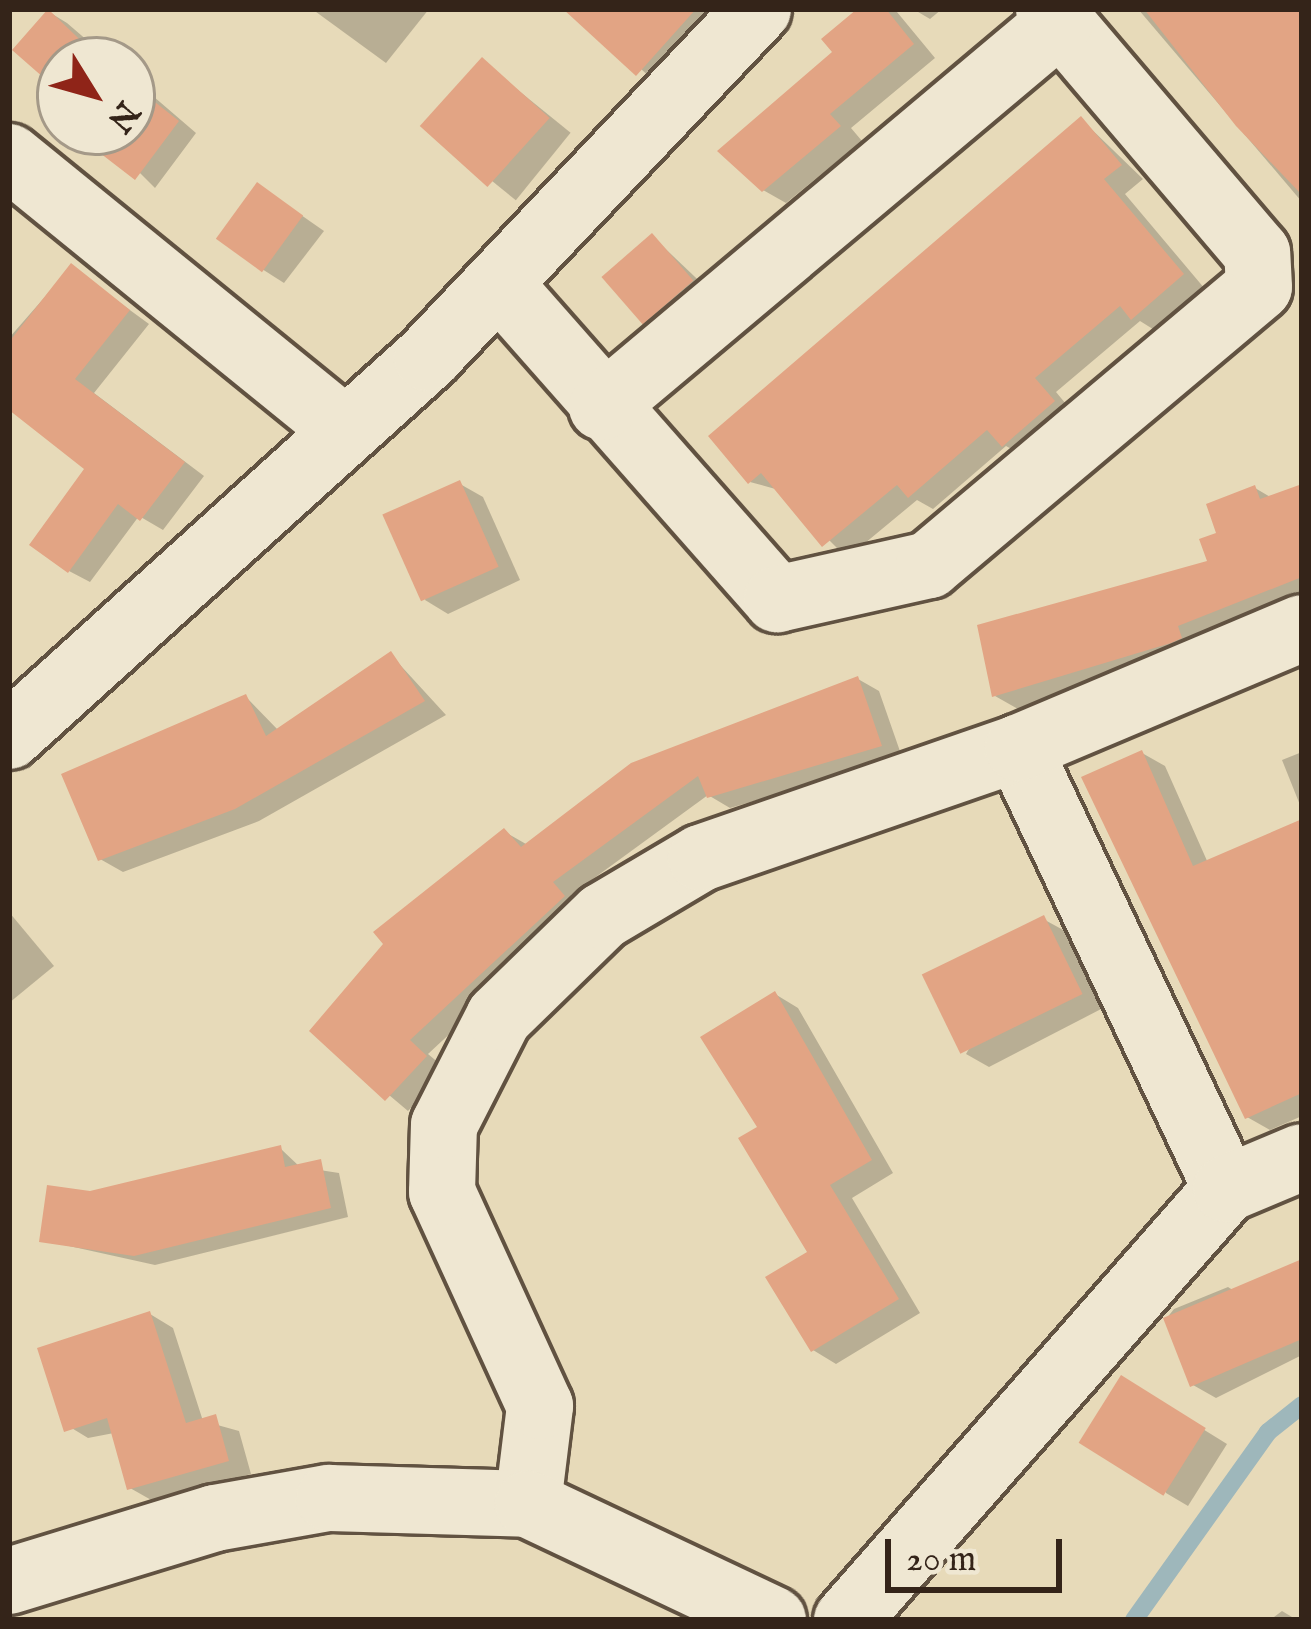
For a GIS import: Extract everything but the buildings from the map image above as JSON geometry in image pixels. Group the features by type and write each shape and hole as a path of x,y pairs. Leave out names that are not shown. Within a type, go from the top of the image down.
{"street":[{"path":"13,726 500,285 758,9"},
{"path":"500,285 602,407 777,599 929,565 1259,287 1256,253 1055,16 602,407"},
{"path":"10,160 343,428"},
{"path":"528,1504 540,1406 442,1192 444,1125 499,1017 603,916 701,858 1018,748 1302,628"},
{"path":"1018,748 1226,1189"},
{"path":"848,1620 1226,1189 1302,1157"},
{"path":"9,1582 215,1518 329,1498 528,1504 773,1620"}],"waterway":[{"path":"1134,1620 1268,1432 1302,1405"}]}
